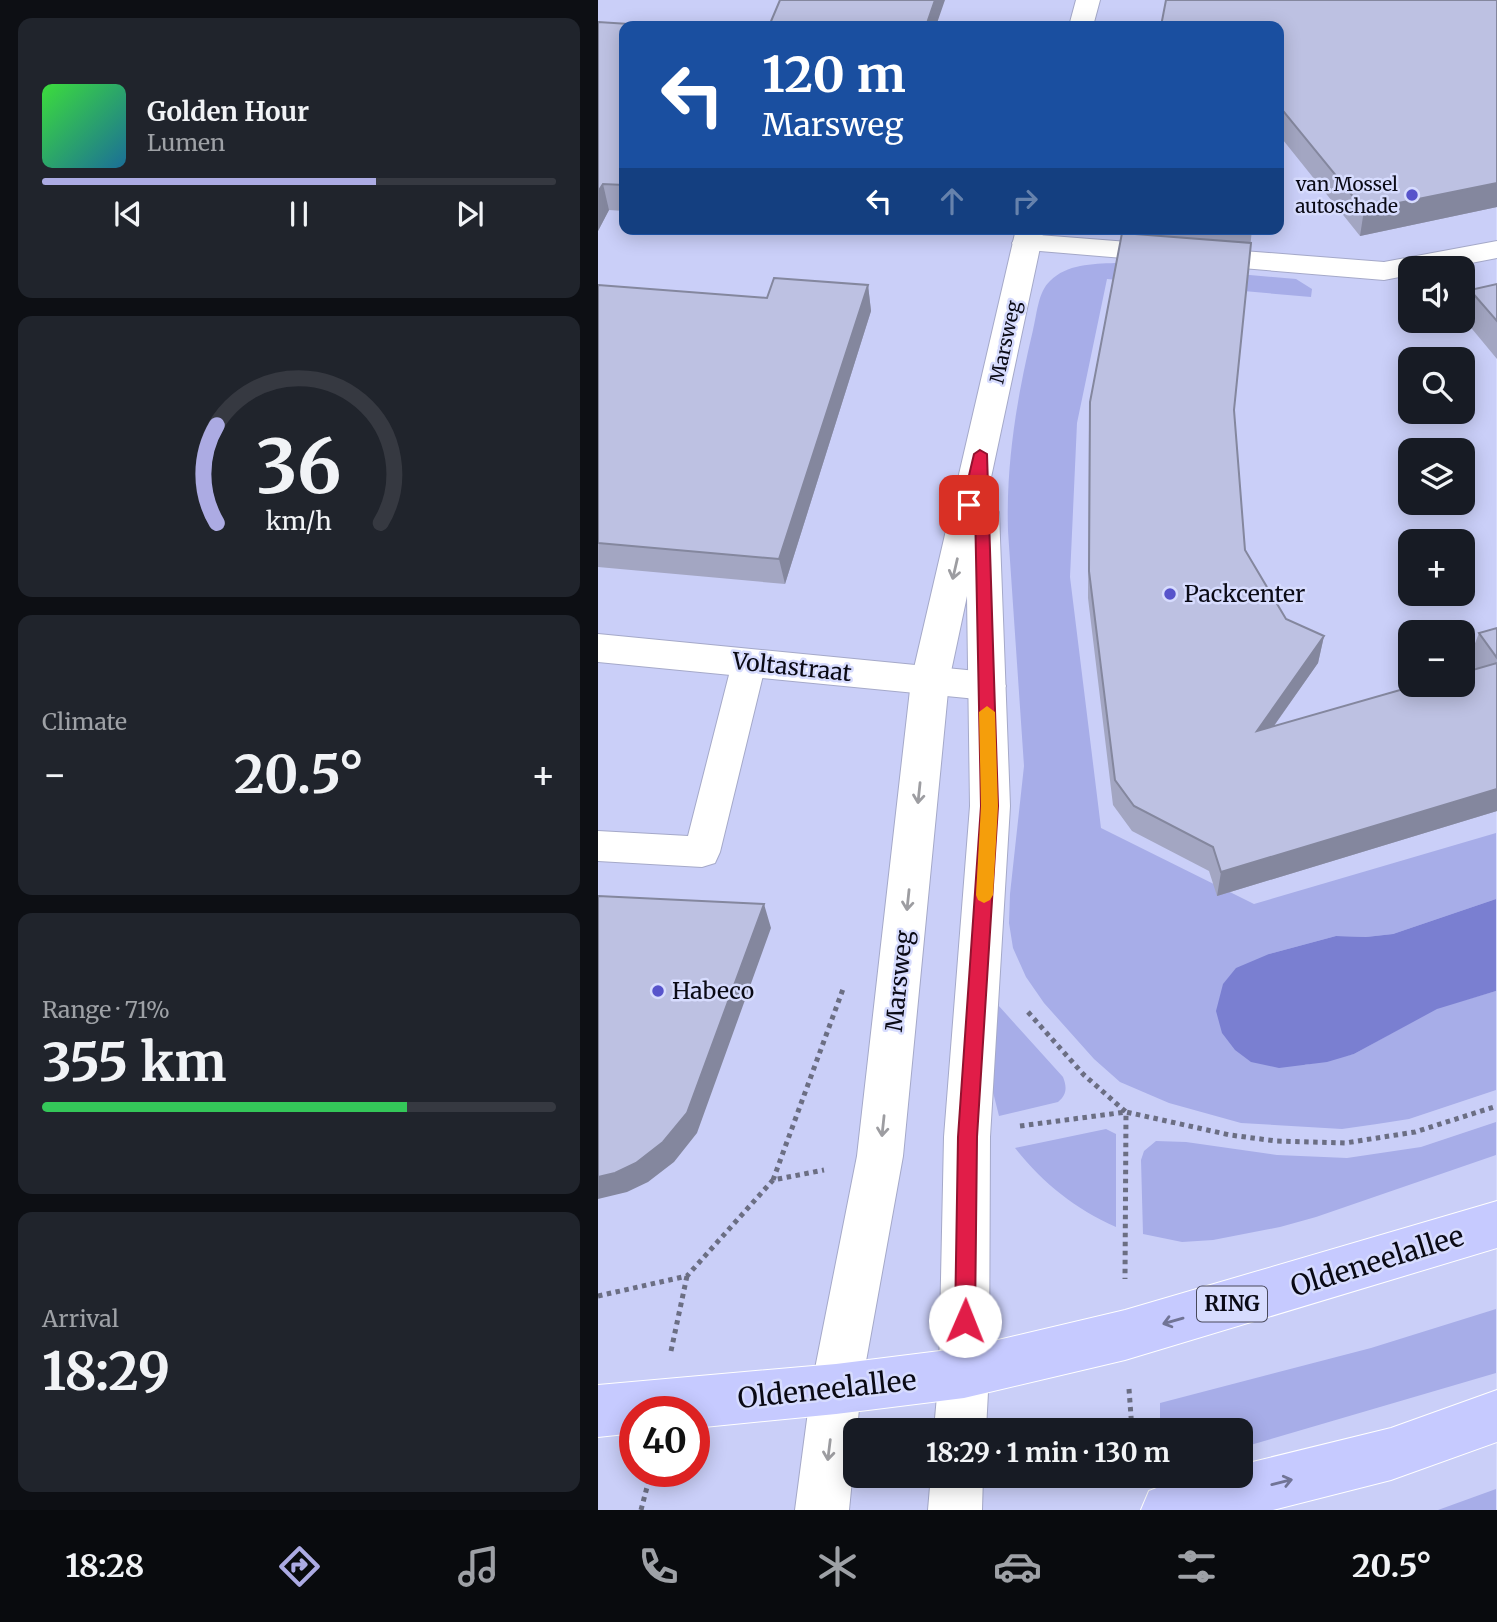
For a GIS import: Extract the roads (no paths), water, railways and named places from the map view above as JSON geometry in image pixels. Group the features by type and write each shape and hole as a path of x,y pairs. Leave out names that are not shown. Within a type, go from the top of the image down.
{"main road":[{"name":"Oldeneelallee","path":"598,1411 837,1389 964,1373 1125,1335 1496,1224"},
{"path":"1168,1510 1391,1454 1496,1416"}],"street":[{"path":"1082,21 1088,0"},
{"path":"1028,236 1384,271 1496,249"},
{"name":"Marsweg","path":"822,1510 837,1389 880,1156 930,681 1028,236"},
{"name":"Marsweg","path":"961,1418 964,1373 967,1137 989,806 980,454"},
{"name":"Voltastraat","path":"598,648 986,686"},
{"path":"955,1510 956,1488"}],"lane":[{"path":"598,846 702,852 749,663"}],"place":[{"name":"van Mossel autoschade","path":"1412,195"},
{"name":"Packcenter","path":"1170,594"},
{"name":"Habeco","path":"658,991"}]}
